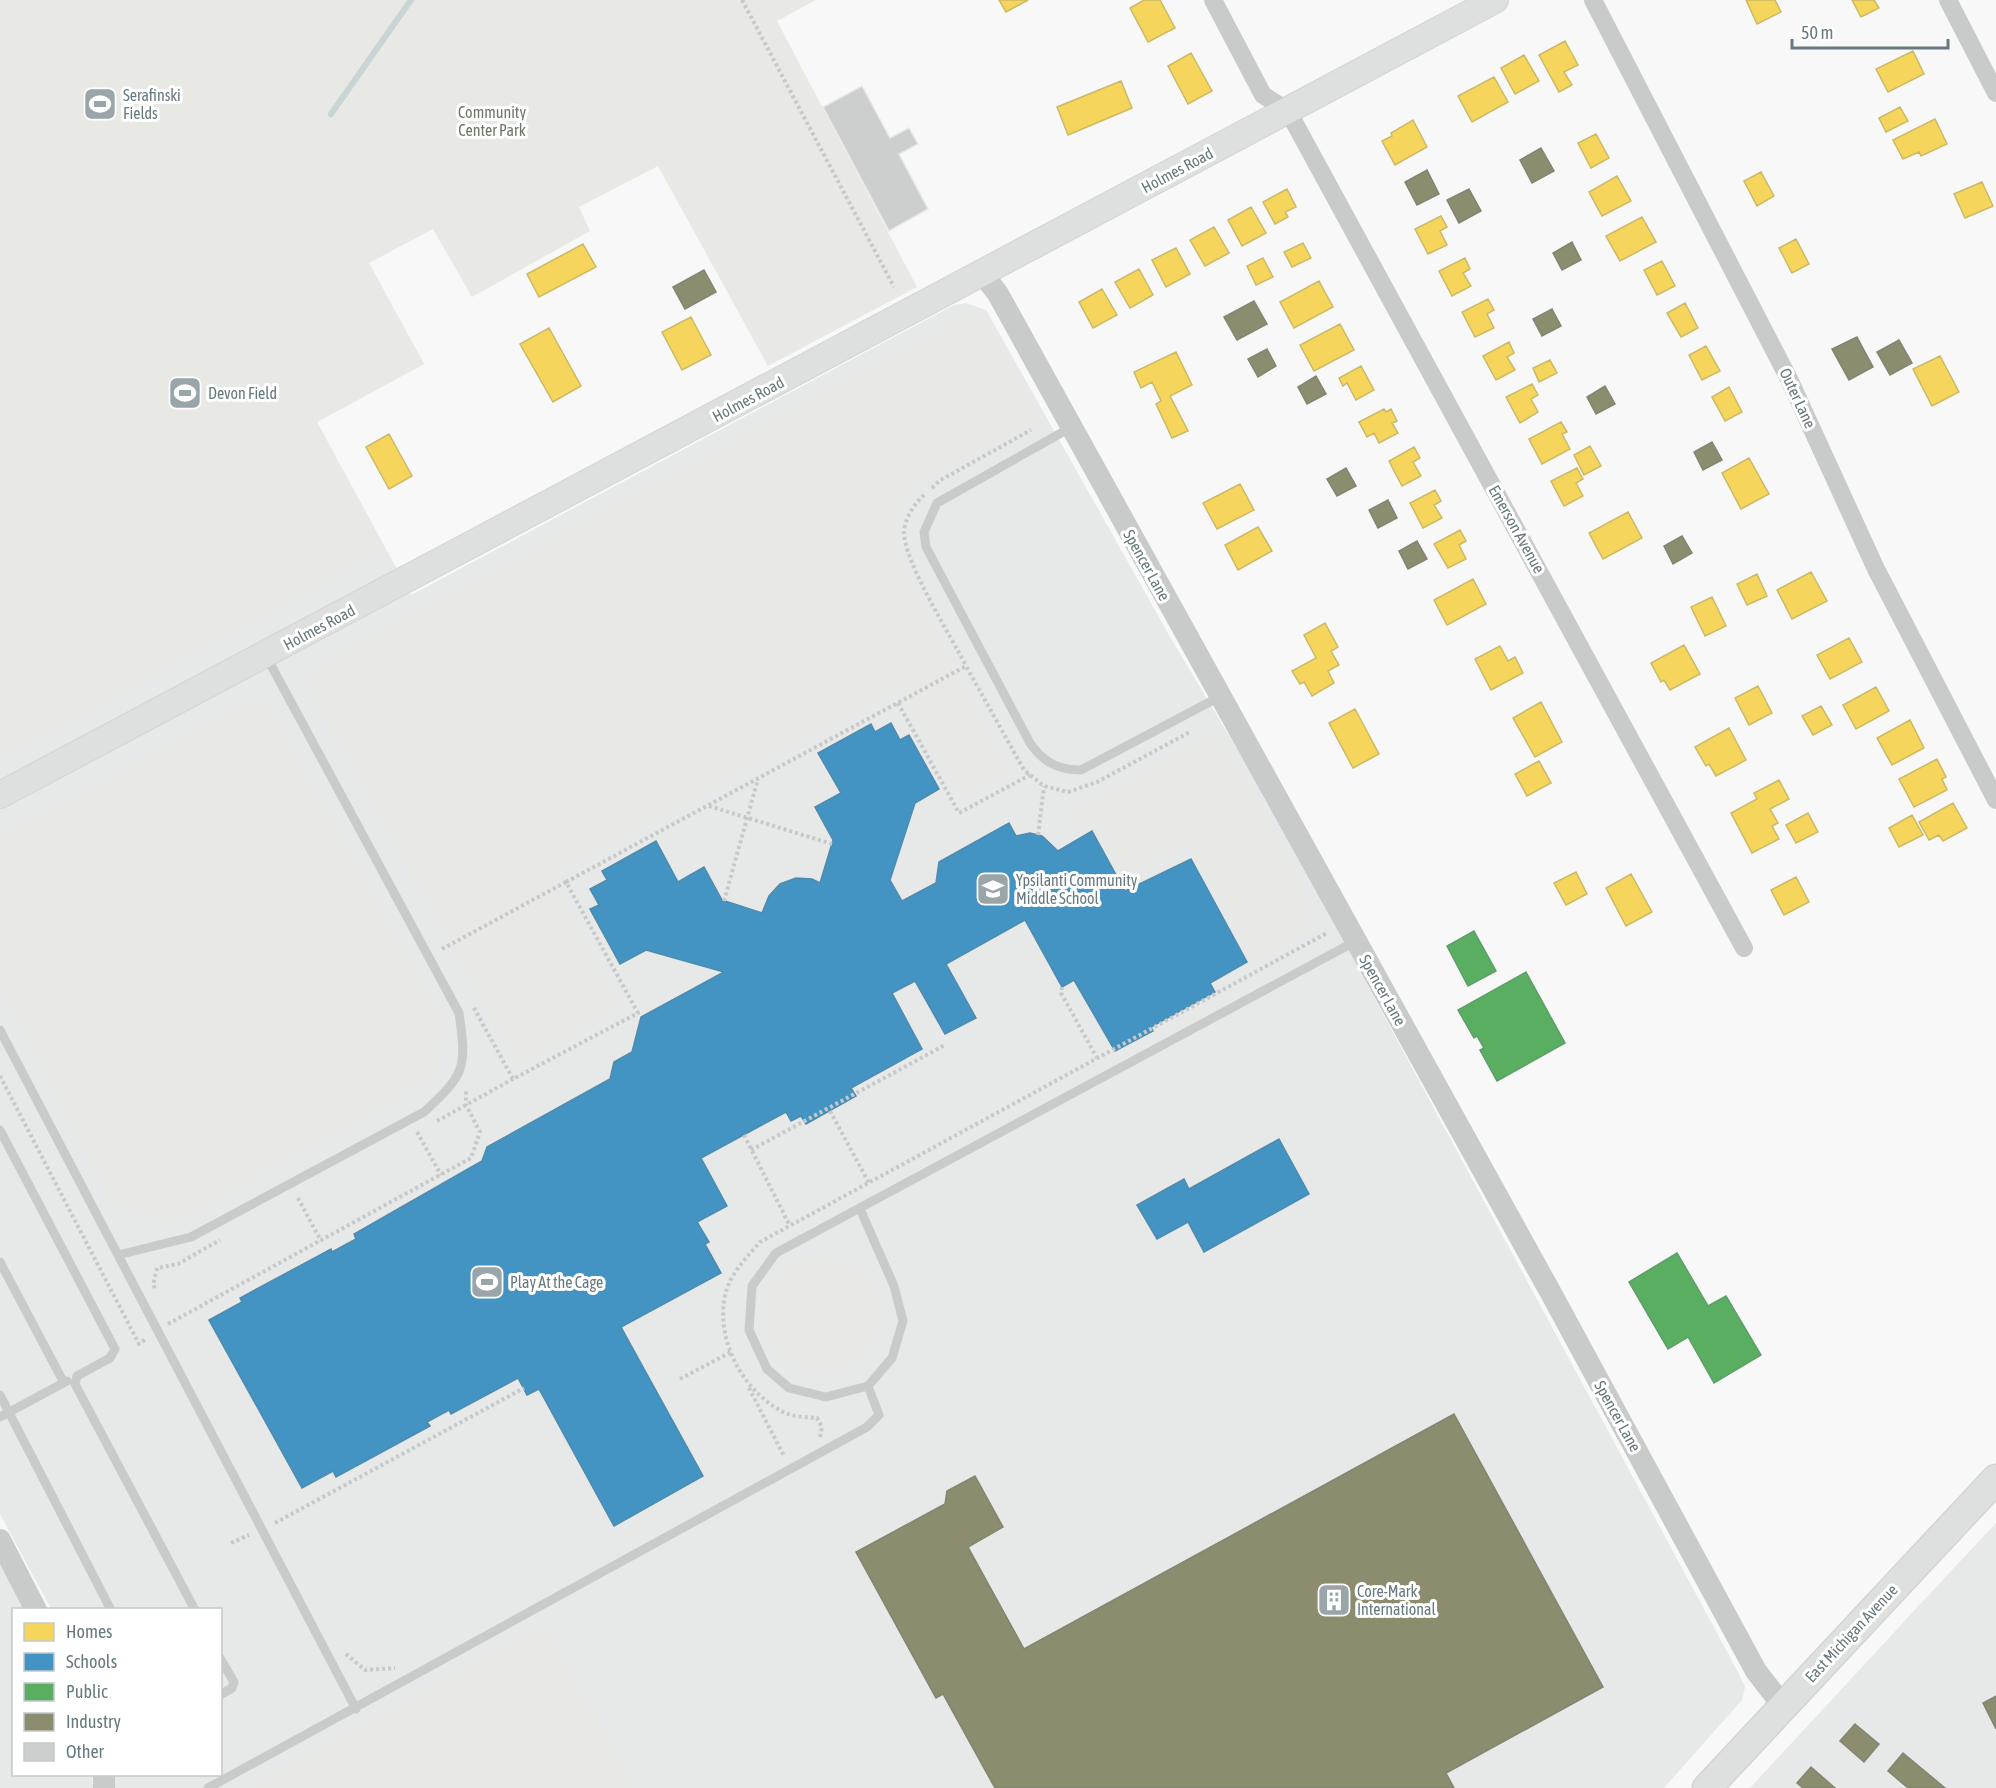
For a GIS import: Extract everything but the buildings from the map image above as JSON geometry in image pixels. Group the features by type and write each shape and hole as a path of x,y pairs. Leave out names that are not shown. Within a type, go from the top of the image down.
{"main road":[{"name":"Holmes Road","path":"0,795 266,656 1495,0"},
{"name":"East Michigan Avenue","path":"1707,1788 1996,1479"}],"street":[{"path":"1213,0 1263,95 1288,111"},
{"name":"Outer Lane","path":"1593,0 1789,379 1876,569 1996,800"},
{"path":"1948,0 1996,93"},
{"name":"Emerson Avenue","path":"1288,111 1743,948"},
{"name":"Spencer Lane","path":"983,274 998,294 1070,428 1225,703 1756,1671 1783,1706"},
{"path":"0,1540 35,1608"}],"lane":[{"path":"1070,428 937,502 924,532 926,547 1030,743 1038,755 1050,765 1068,770 1081,770 1155,733 1225,703"},
{"path":"118,1255 191,1237 424,1112 455,1083 465,1053 459,1013 266,656"},
{"path":"860,1209 894,1287 903,1321 892,1358 868,1386 826,1397 789,1388 767,1370 749,1330 752,1286 776,1253 860,1209 1350,932"},
{"path":"0,1030 356,1709"},
{"path":"0,1130 115,1349 110,1358 4,1414"},
{"path":"0,1262 64,1383"},
{"path":"77,1376 75,1384 194,1608"},
{"path":"208,1788 356,1709 867,1427 879,1415 868,1386"},
{"path":"0,1395 4,1414 110,1608"},
{"path":"222,1661 234,1682 232,1688 222,1694"}],"path":[{"path":"742,0 894,287"},
{"path":"1031,430 939,481 915,504 904,530 909,558 1024,770 1044,786 1068,792 1097,782 1225,703"},
{"path":"442,949 966,666"},
{"path":"898,703 959,813 1030,775"},
{"path":"724,901 758,779"},
{"path":"1038,835 1044,786"},
{"path":"708,806 832,844"},
{"path":"407,1138 638,1013 566,882"},
{"path":"784,1457 731,1352 726,1334 724,1300 736,1269 760,1242 1097,1058 1350,932"},
{"path":"436,939 447,959"},
{"path":"1062,987 1061,993 1097,1058"},
{"path":"470,1001 513,1080"},
{"path":"751,1150 945,1045"},
{"path":"830,1111 869,1183"},
{"path":"417,1132 441,1175"},
{"path":"744,1135 790,1226"},
{"path":"288,1203 308,1192"},
{"path":"298,1198 321,1240"},
{"path":"157,1294 153,1285 157,1268 178,1264 228,1236"},
{"path":"167,1312 177,1332"},
{"path":"680,1378 731,1352"},
{"path":"743,1376 758,1396 787,1414 817,1418 822,1427 820,1437 811,1442"},
{"path":"231,1544 277,1522 524,1388"},
{"path":"775,1462 793,1452"},
{"path":"271,1512 282,1532"},
{"path":"341,1646 346,1656 365,1670 397,1668"}],"shaded area":[{"path":"272,85 424,364 317,422 411,595 954,305 966,303 986,310 1173,642 1266,797 1745,1687 1742,1700 1664,1788 114,1788 115,1776 222,1776 222,1608 50,1608 0,1514 0,227"},
{"path":"1996,1523 1996,1788 1750,1788 1924,1600"},
{"path":"0,1562 24,1608 12,1608 12,1776 92,1776 93,1788 0,1788"}],"green space":[{"name":"Community Center Park","path":"0,0 816,0 777,21 917,287 768,366 658,166 579,207 590,231 472,297 433,229 369,263 424,364 317,422 385,549 0,758"},
{"path":"979,308 1038,420 905,491 891,538 1009,774 962,798 899,687 548,875 619,1007 518,1064 307,684 312,668"},
{"path":"257,697 269,708 441,1018 434,1076 171,1223 114,1204 0,983 0,837"},
{"path":"1212,735 1235,759 1300,886 1308,930 1257,960 1187,840 1126,872 1099,822 1075,831 1070,812"},
{"path":"821,1258 843,1263 861,1275 873,1293 878,1315 873,1337 861,1355 843,1367 821,1372 799,1367 781,1355 769,1337 764,1315 769,1293 781,1275 799,1263"},
{"path":"544,1624 633,1788 249,1788"}],"waterway":[{"path":"331,114 411,0"}],"place":[{"name":"Serafinski Fields","path":"100,104"},
{"name":"Devon Field","path":"185,393"},
{"name":"Ypsilanti Community Middle School","path":"993,889"},
{"name":"Play At the Cage","path":"487,1282"},
{"name":"Core-Mark International","path":"1334,1600"}]}
